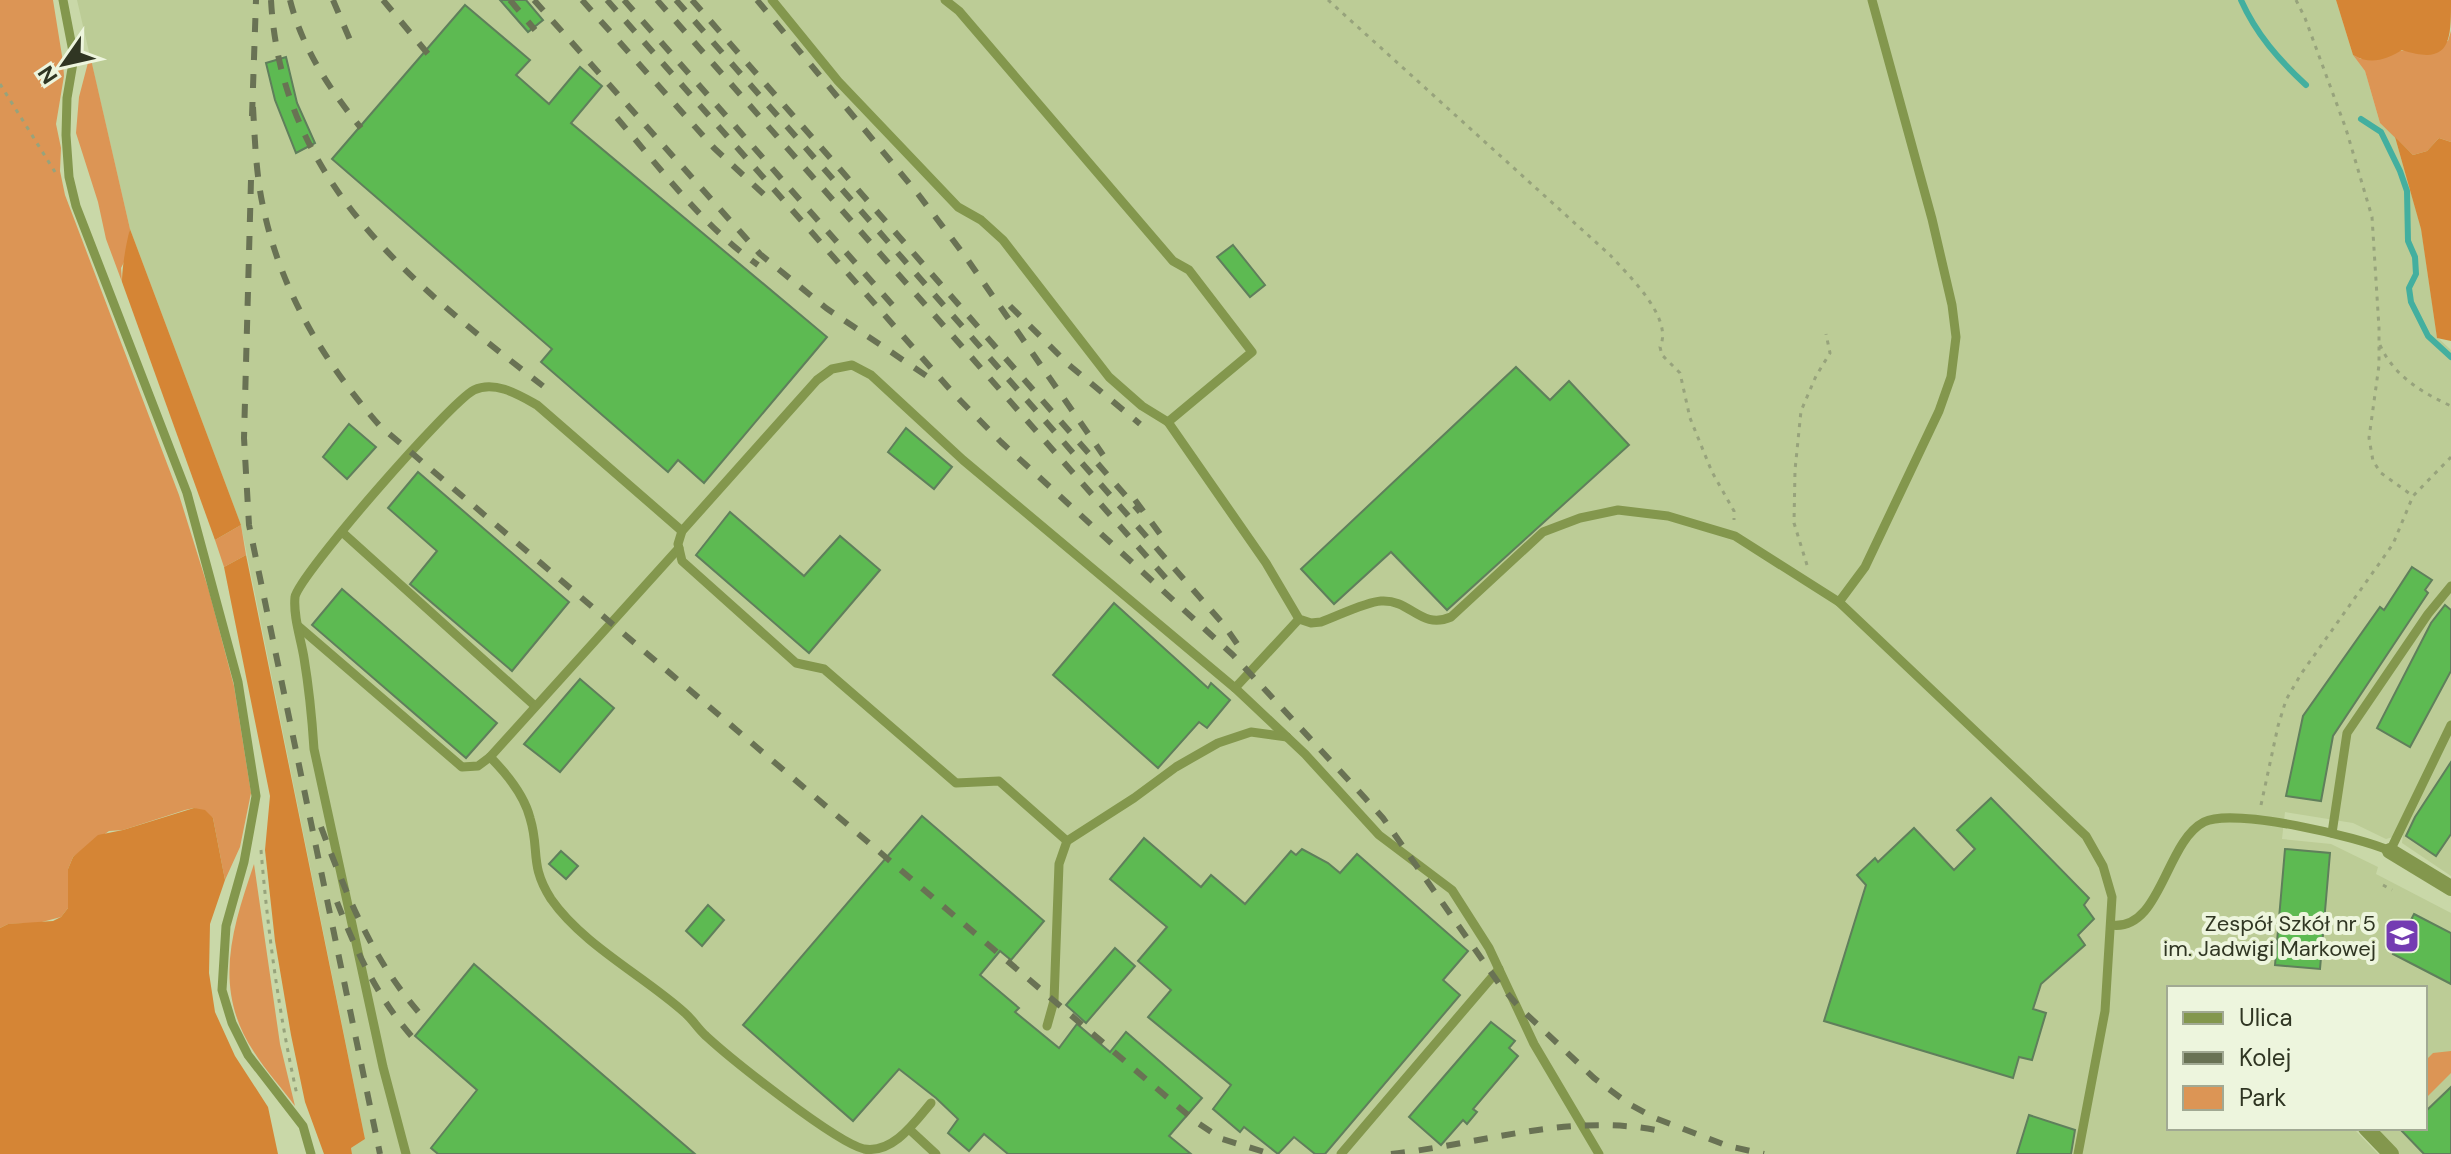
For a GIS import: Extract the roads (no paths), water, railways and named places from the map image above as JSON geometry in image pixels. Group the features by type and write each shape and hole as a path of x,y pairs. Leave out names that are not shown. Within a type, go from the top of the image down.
{"street":[{"path":"2390,851 2451,888"},
{"path":"2368,1130 2391,1154"}],"lane":[{"path":"63,0 74,57 65,125 67,159 76,206 187,493 238,682 256,796 244,862 226,926 222,990 232,1023 248,1055 303,1126 311,1154"},
{"path":"773,0 838,81 958,207 981,220 1003,240 1109,377 1142,406 1168,422 1266,563 1299,619 1321,622 1379,601 1399,603 1438,623 1451,617 1543,532 1580,518 1618,510 1668,516 1735,536 1839,602 2086,836 2103,866 2112,897 2105,1011 2078,1154"},
{"path":"945,0 959,11 1173,261 1189,270 1252,352 1168,422"},
{"path":"1839,602 1865,567 1939,411 1951,377 1956,337 1952,305 1932,219 1872,0"},
{"path":"1067,841 999,781 956,783 824,669 796,663 682,561 679,548 682,531 817,380 832,369 852,365 871,375 975,470 1235,688 1287,737 1379,835 1452,890 1489,948 1534,1044 1599,1154"},
{"path":"406,1154 383,1067 322,789 295,595 307,574 342,532 455,404 476,389 491,386 513,392 537,405 682,531"},
{"path":"342,532 535,706"},
{"path":"298,626 462,767 478,766 490,757 679,548"},
{"path":"2332,833 2347,733 2428,614 2451,586"},
{"path":"1235,688 1299,619"},
{"path":"2111,925 2132,923 2150,904 2183,842 2201,823 2226,817 2259,820 2354,837 2390,851 2451,725"},
{"path":"1047,1026 1054,1001 1059,864 1067,841 1176,767 1218,743 1251,732 1287,737"},
{"path":"490,757 506,773 530,817 534,858 541,882 553,901 574,925 686,1014 706,1036 829,1131 865,1150 890,1145 909,1129 931,1103"},
{"path":"1341,1154 1499,969"},
{"path":"909,1129 936,1154"}],"waterway":[{"path":"2241,0 2269,46 2306,85"},
{"path":"2361,119 2381,132 2400,171 2407,191 2408,241 2415,257 2416,274 2409,288 2411,302 2428,336 2451,357"}],"railway":[{"path":"252,116 256,0"},
{"path":"271,0 280,64 299,122 327,175 361,222 402,266 446,308 543,386"},
{"path":"290,0 318,68 361,128"},
{"path":"333,0 350,40"},
{"path":"383,0 428,54"},
{"path":"510,0 535,30"},
{"path":"534,0 760,254 826,308 931,379"},
{"path":"582,0 714,148 772,202"},
{"path":"607,0 955,395 1001,442 1233,655 1365,798 1383,818 1500,985 1520,1008 1594,1078 1629,1104 1655,1118 1728,1146 1764,1154"},
{"path":"624,0 896,309"},
{"path":"657,0 1170,583"},
{"path":"676,0 1224,625 1245,655"},
{"path":"692,0 1140,512"},
{"path":"757,0 918,194 965,256 1103,455"},
{"path":"253,107 261,198 282,270 323,351 379,425 1195,1121 1222,1139 1271,1154"},
{"path":"617,118 701,215 758,265"},
{"path":"251,180 244,438 249,525 380,1154"},
{"path":"1010,306 1069,365 1140,424"},
{"path":"1135,500 1163,538"},
{"path":"321,827 362,926 389,973 422,1016"},
{"path":"337,902 370,975 390,1009 415,1040"},
{"path":"1391,1154 1562,1127 1596,1125 1666,1132"}],"place":[{"name":"Zespół Szkół nr 5 im. Jadwigi Markowej","path":"2402,936"}]}
